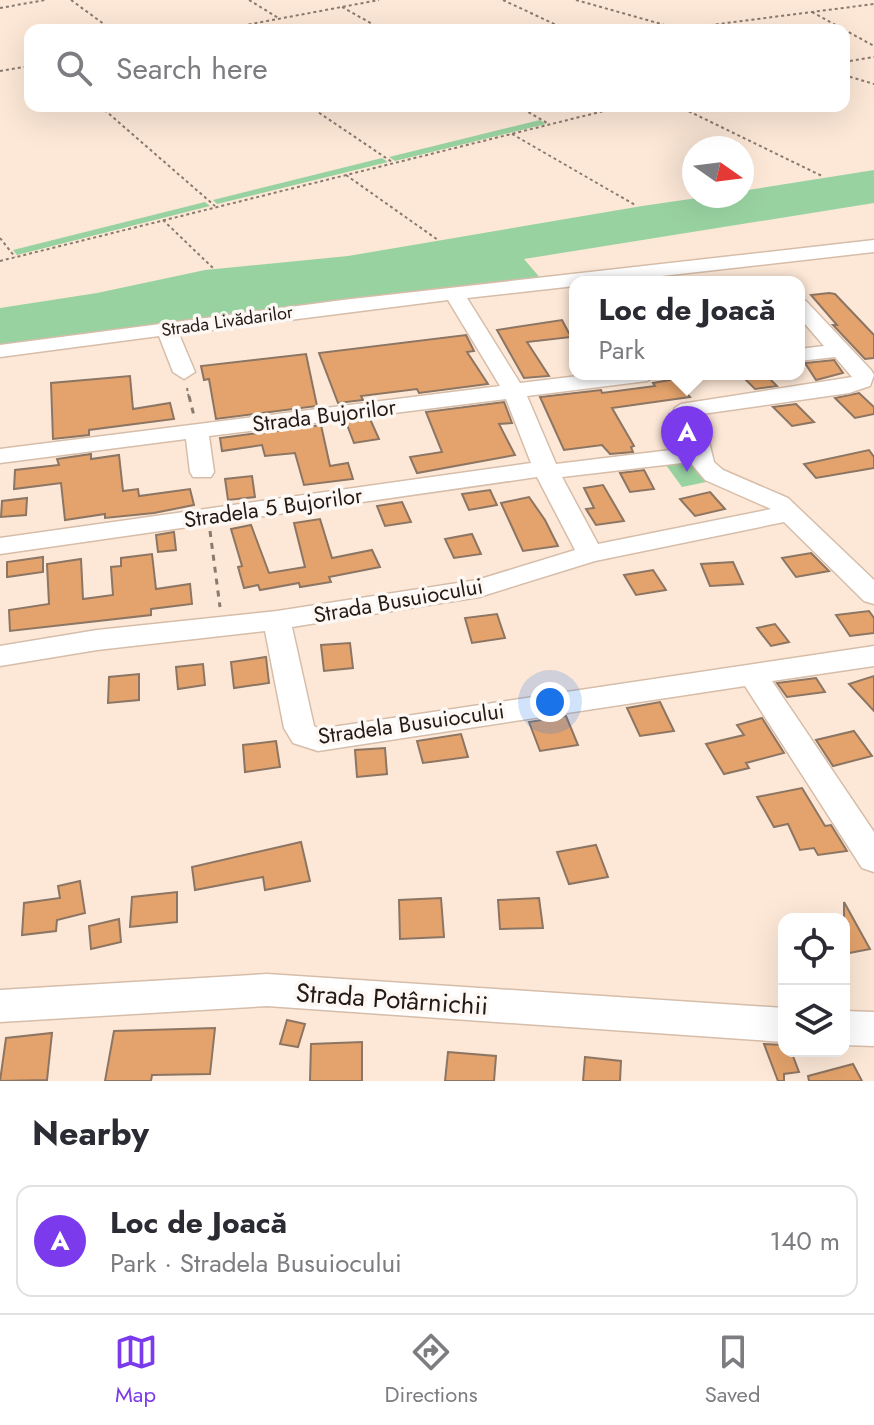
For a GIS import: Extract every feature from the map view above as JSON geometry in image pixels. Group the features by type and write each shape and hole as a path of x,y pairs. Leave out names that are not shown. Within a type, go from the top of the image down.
{"street":[{"name":"Strada Livădarilor","path":"619,276 870,251"},
{"path":"758,260 773,276"},
{"name":"Strada Livădarilor","path":"0,351 569,282"},
{"path":"455,295 514,391 546,470 590,554"},
{"path":"805,311 863,375 862,381 857,385 689,409 683,413 685,426 697,442 703,465 714,475 768,497 791,513 874,595"},
{"path":"166,329 184,372"},
{"path":"805,354 841,350"},
{"name":"Strada Bujorilor","path":"0,456 600,380"},
{"path":"197,431 202,472"},
{"name":"Stradela 5 Bujorilor","path":"0,546 546,470 698,454"},
{"name":"Strada Busuiocului","path":"0,656 223,624 277,620 479,588 590,554 791,513"},
{"name":"Stradela Busuiocului","path":"277,620 299,728 304,735 318,740 874,656"},
{"path":"752,674 874,859"},
{"name":"Strada Potârnichii","path":"0,1006 267,990 778,1025"},
{"path":"850,1028 874,1029"}],"path":[{"path":"0,8 45,0"},
{"path":"71,0 104,24"},
{"path":"249,0 280,19"},
{"path":"252,24 379,0"},
{"path":"503,0 554,24"},
{"path":"576,0 660,24"},
{"path":"725,24 874,4"},
{"path":"342,7 372,24"},
{"path":"812,12 834,24"},
{"path":"850,33 874,46"},
{"path":"850,61 874,57"},
{"path":"0,71 24,67"},
{"path":"850,77 874,84"},
{"path":"107,112 216,207"},
{"path":"318,112 393,163"},
{"path":"529,112 550,124"},
{"path":"0,261 599,112"},
{"path":"690,112 822,176"},
{"path":"512,134 635,205"},
{"path":"346,175 438,240"},
{"path":"163,220 214,269"},
{"path":"0,238 16,257"},
{"path":"184,372 197,431"},
{"path":"208,516 223,624"}],"green space":[{"path":"540,120 546,124 395,161 389,157"},
{"path":"382,158 388,162 217,204 213,200"},
{"path":"874,170 874,203 524,259 542,280 0,347 0,308 97,293 205,270 348,256 682,200 682,208 754,208 754,189"},
{"path":"205,202 210,206 17,255 13,250"},
{"path":"663,461 692,461 711,481 682,487"}],"building":[{"path":"835,294 874,335 874,358 865,359 833,325 837,325 811,295"},
{"path":"562,320 569,337 527,342 549,376 524,378 497,330"},
{"path":"466,335 474,351 467,352 488,384 419,393 417,389 361,396 363,400 338,403 319,353"},
{"path":"306,354 317,406 216,419 209,379 204,380 201,366"},
{"path":"834,360 843,373 816,380 805,363"},
{"path":"130,376 133,409 170,403 174,419 89,430 89,435 53,439 51,383"},
{"path":"676,380 690,397 612,408 634,446 631,447 633,452 610,454 602,445 564,450 540,397 601,390 602,393 655,386 653,383"},
{"path":"746,380 771,380 777,386 755,389"},
{"path":"859,393 874,407 874,414 855,418 835,398"},
{"path":"504,402 512,423 499,424 515,455 417,473 410,457 442,452 426,412"},
{"path":"796,404 814,422 792,426 773,407"},
{"path":"370,419 379,439 354,443 346,422"},
{"path":"321,425 330,466 348,463 353,479 304,485 295,453 265,456 262,445 222,451 220,438"},
{"path":"869,450 874,457 874,468 816,478 804,464"},
{"path":"91,454 91,459 119,455 123,491 138,489 139,496 190,489 194,505 154,513 105,518 105,514 65,520 61,483 14,489 15,470 59,465 57,459"},
{"path":"644,470 654,489 630,492 620,473"},
{"path":"252,476 255,497 228,500 225,479"},
{"path":"603,485 624,521 596,525 586,509 594,508 584,488"},
{"path":"490,490 497,505 469,510 462,494"},
{"path":"710,492 725,509 695,516 680,499"},
{"path":"529,497 558,546 523,551 501,503"},
{"path":"27,498 26,515 1,517 2,501"},
{"path":"402,502 411,522 385,526 377,506"},
{"path":"320,519 332,558 372,550 380,567 329,577 331,582 300,587 299,583 260,590 258,585 244,588 238,567 242,566 231,529 251,525 269,573 305,567 294,523"},
{"path":"174,532 176,550 158,552 156,535"},
{"path":"472,534 481,554 454,558 445,539"},
{"path":"811,553 829,571 796,577 782,558"},
{"path":"152,554 156,589 190,584 192,604 151,609 151,615 10,631 9,610 49,604 47,564 81,559 83,599 113,595 111,567 121,566 121,558"},
{"path":"43,557 43,572 7,577 7,562"},
{"path":"733,562 743,584 710,586 701,564"},
{"path":"653,570 666,590 636,595 624,575"},
{"path":"869,611 874,618 874,633 850,636 836,615"},
{"path":"497,614 505,638 472,643 465,618"},
{"path":"775,624 789,642 771,646 757,628"},
{"path":"350,643 353,668 324,671 321,645"},
{"path":"266,657 269,683 234,688 231,662"},
{"path":"203,664 205,685 178,689 176,667"},
{"path":"139,674 139,700 108,703 109,677"},
{"path":"874,676 874,711 849,684"},
{"path":"816,678 825,692 787,697 777,683"},
{"path":"660,702 674,731 640,736 627,708"},
{"path":"566,716 578,745 540,751 529,722"},
{"path":"762,718 784,753 746,763 749,768 724,774 706,744 744,735 737,725"},
{"path":"854,731 872,756 833,766 816,740"},
{"path":"461,734 468,757 423,763 417,741"},
{"path":"276,741 280,767 245,772 243,745"},
{"path":"385,748 387,774 357,777 355,750"},
{"path":"802,788 825,826 831,825 847,851 818,855 814,848 800,850 788,824 774,827 757,797"},
{"path":"301,842 310,881 265,890 263,877 195,890 192,867"},
{"path":"596,845 608,877 569,884 557,852"},
{"path":"80,881 85,913 57,920 56,931 22,935 24,903 60,898 58,886"},
{"path":"177,892 177,922 130,927 132,897"},
{"path":"441,898 444,937 400,939 399,900"},
{"path":"539,898 543,928 500,929 498,900"},
{"path":"844,902 870,949 850,953 850,913 844,913"},
{"path":"119,919 121,942 91,949 89,926"},
{"path":"287,1020 305,1024 298,1047 280,1044"},
{"path":"215,1028 210,1074 152,1075 151,1081 105,1081 114,1031"},
{"path":"52,1033 47,1080 0,1081 6,1038"},
{"path":"362,1042 362,1081 310,1081 311,1044"},
{"path":"764,1044 778,1045 778,1057 793,1057 799,1072 784,1074 784,1081 778,1081"},
{"path":"448,1052 496,1056 494,1081 445,1081"},
{"path":"585,1057 621,1061 620,1081 583,1081"},
{"path":"853,1064 862,1081 809,1081 808,1076"}],"place":[{"name":"Loc de Joacă","path":"687,472"}]}
